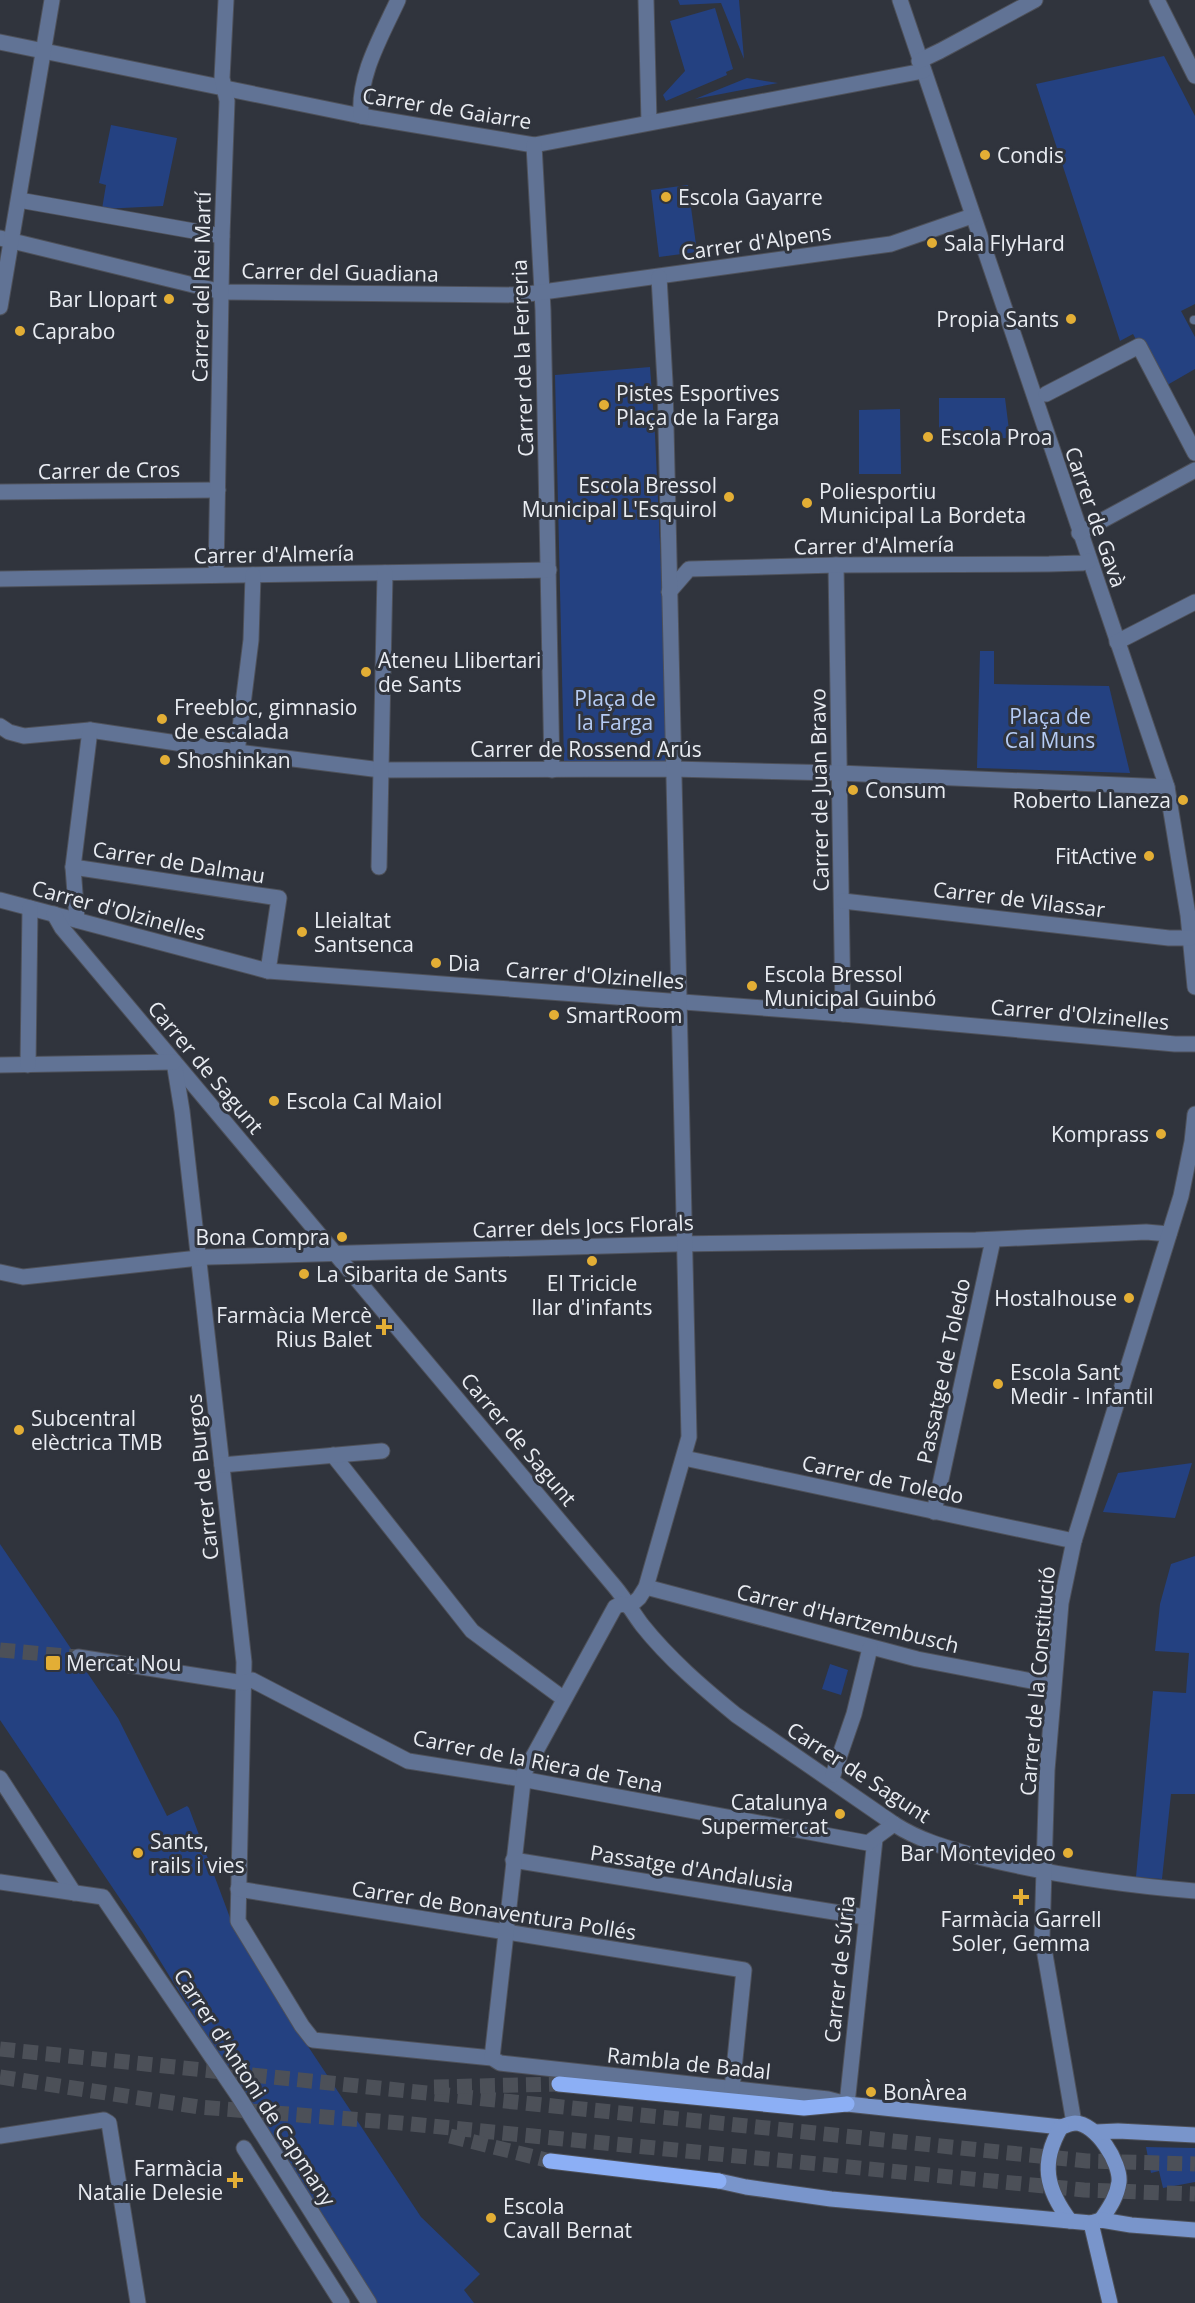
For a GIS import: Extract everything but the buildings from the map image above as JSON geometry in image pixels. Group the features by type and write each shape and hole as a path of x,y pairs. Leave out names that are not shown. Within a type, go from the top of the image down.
{"main road":[{"path":"559,2084 804,2108 847,2104"},
{"path":"550,2161 719,2181"}],"street":[{"path":"0,307 6,240 19,200 52,0"},
{"name":"Carrer del Rei Martí","path":"216,575 222,236 227,101 222,78 226,0"},
{"path":"361,116 360,105 364,77 398,0"},
{"path":"646,0 649,122"},
{"name":"Carrer de Gavà","path":"900,0 1167,787 1191,914"},
{"name":"Carrer de Gaiarre","path":"0,42 361,116 534,145 921,66 940,51 1035,0"},
{"path":"1157,0 1195,76"},
{"name":"Carrer de la Ferreria","path":"534,145 542,292 549,570"},
{"path":"19,200 222,236"},
{"name":"Carrer d'Alpens","path":"542,292 891,244 972,216"},
{"name":"Carrer del Guadiana","path":"6,240 222,292 521,295 542,292"},
{"path":"492,2058 507,1934 513,1860 523,1780 527,1767 615,1608 621,1604 630,1606 646,1587 689,1437 680,1002 672,769 665,382 659,277"},
{"path":"1047,394 1139,346 1195,453"},
{"path":"1079,533 1195,470"},
{"name":"Carrer de Cros","path":"0,492 218,490"},
{"name":"Carrer d'Almería","path":"669,592 689,569 836,565 1049,564 1089,561"},
{"name":"Carrer de Juan Bravo","path":"836,565 843,1014"},
{"path":"549,570 552,770"},
{"name":"Carrer d'Almería","path":"0,579 549,570"},
{"path":"379,867 385,573"},
{"path":"237,752 251,640 254,575"},
{"path":"1117,642 1195,602"},
{"path":"77,920 73,867 90,730"},
{"name":"Carrer de Rossend Arús","path":"3,732 24,736 90,730 381,770 672,769 839,773 1167,787"},
{"name":"Carrer de Dalmau","path":"73,867 279,898 268,971"},
{"name":"Carrer de Vilassar","path":"843,901 1169,938 1190,938"},
{"name":"Carrer d'Olzinelles","path":"5,904 54,914 268,971 843,1014 1195,1044"},
{"path":"28,1065 30,908"},
{"name":"Carrer de Sagunt","path":"54,914 62,927 174,1062 630,1606 641,1624 681,1668 736,1715 909,1834 940,1846 1043,1872 1140,1886 1195,1891"},
{"path":"1191,914 1190,938 1195,987"},
{"path":"0,1065 174,1062"},
{"name":"Carrer de Burgos","path":"174,1062 182,1111 244,1662 238,1889"},
{"name":"Carrer de la Constitució","path":"1068,2125 1042,1936 1043,1872 1053,1685 1061,1603 1074,1541 1181,1196 1194,1142 1195,1114"},
{"name":"Carrer dels Jocs Florals","path":"0,1272 22,1277 199,1257 993,1240 1146,1232 1169,1234"},
{"name":"Passatge de Toledo","path":"934,1512 993,1240"},
{"path":"222,1465 382,1451"},
{"path":"333,1455 472,1631 564,1699"},
{"name":"Carrer de Toledo","path":"684,1458 1074,1541"},
{"name":"Carrer d'Hartzembusch","path":"646,1587 870,1648 1042,1683"},
{"path":"833,1775 854,1714 870,1648"},
{"name":"Carrer de la Riera de Tena","path":"78,1657 244,1683 252,1680 408,1761 868,1843 874,1839"},
{"path":"0,1778 74,1893"},
{"path":"874,1839 894,1824"},
{"name":"Carrer de Súria","path":"847,2104 874,1839"},
{"name":"Passatge d'Andalusia","path":"513,1860 865,1917"},
{"path":"0,1882 74,1893"},
{"name":"Carrer de Bonaventura Pollés","path":"238,1889 507,1934 744,1970 732,2089"},
{"name":"Rambla de Badal","path":"238,1889 238,1921 302,2026 313,2040 492,2058 500,2062 828,2099 847,2104 1068,2125 1096,2132 1195,2135"},
{"name":"Carrer d'Antoni de Capmany","path":"74,1893 103,1897 243,2102 369,2303"},
{"path":"0,2136 104,2120 109,2123 138,2303"},
{"path":"1068,2125 1053,2141 1048,2169 1050,2188 1060,2208 1070,2221"},
{"path":"1096,2132 1114,2161 1119,2180 1115,2200 1096,2222"},
{"name":"Carrer d'Antoni de Capmany","path":"244,2148 342,2303"},
{"path":"719,2181 831,2199 1195,2230"},
{"path":"1096,2222 1110,2303"}],"green space":[{"path":"678,0 739,0 744,59 721,3 680,5"},
{"path":"715,8 733,69 726,72 727,75 666,101 663,95 685,71 670,21"},
{"path":"1164,56 1195,116 1195,304 1181,311 1195,337 1195,369 1162,388 1133,334 1120,341 1036,84"},
{"path":"747,78 778,83 695,99"},
{"path":"111,125 177,138 163,206 102,209 106,185 99,183"},
{"path":"688,185 697,252 659,257 651,190"},
{"name":"Plaça de la Farga","path":"650,367 669,743 665,764 564,761 555,375"},
{"path":"939,398 1005,398 1010,438 939,440"},
{"path":"900,409 901,474 859,474 859,410"},
{"name":"Plaça de Cal Muns","path":"980,651 994,651 994,684 1109,686 1130,773 977,768"},
{"path":"1192,1463 1175,1518 1103,1512 1118,1473"},
{"path":"0,1544 118,1718 167,1816 187,1806 189,1808 232,1923 280,2004 421,2217 480,2274 464,2290 474,2303 377,2303 143,1933 0,1720"},
{"path":"1195,1556 1195,1794 1171,1794 1162,1879 1136,1877 1153,1691 1186,1693 1189,1653 1155,1651 1160,1604 1171,1564"},
{"path":"830,1664 848,1670 841,1695 822,1689"},
{"path":"1146,2147 1195,2148 1195,2182 1163,2188 1159,2171 1151,2173"}],"tunnel":[{"path":"0,1650 78,1657"},
{"path":"0,2049 1087,2161 1195,2164"},
{"path":"0,2077 199,2107 401,2123 1084,2190 1195,2194"},
{"path":"434,2087 559,2084"},
{"path":"450,2136 550,2161"}],"place":[{"name":"Condis","path":"985,155"},
{"name":"Escola Gayarre","path":"666,197"},
{"name":"Sala FlyHard","path":"932,243"},
{"name":"Bar Llopart","path":"169,299"},
{"name":"Propia Sants","path":"1071,319"},
{"name":"Caprabo","path":"20,331"},
{"name":"Pistes Esportives Plaça de la Farga","path":"604,405"},
{"name":"Escola Proa","path":"928,437"},
{"name":"Escola Bressol Municipal L'Esquirol","path":"729,497"},
{"name":"Poliesportiu Municipal La Bordeta","path":"807,503"},
{"name":"Ateneu Llibertari de Sants","path":"366,672"},
{"name":"Freebloc, gimnasio de escalada","path":"162,719"},
{"name":"Shoshinkan","path":"165,760"},
{"name":"Consum","path":"853,790"},
{"name":"Roberto Llaneza","path":"1183,800"},
{"name":"FitActive","path":"1149,856"},
{"name":"Lleialtat Santsenca","path":"302,932"},
{"name":"Dia","path":"436,963"},
{"name":"Escola Bressol Municipal Guinbó","path":"752,986"},
{"name":"SmartRoom","path":"554,1015"},
{"name":"Escola Cal Maiol","path":"274,1101"},
{"name":"Komprass","path":"1161,1134"},
{"name":"Bona Compra","path":"342,1237"},
{"name":"El Tricicle llar d'infants","path":"592,1261"},
{"name":"La Sibarita de Sants","path":"304,1274"},
{"name":"Hostalhouse","path":"1129,1298"},
{"name":"Farmàcia Mercè Rius Balet","path":"384,1327"},
{"name":"Escola Sant Medir - Infantil","path":"998,1384"},
{"name":"Subcentral elèctrica TMB","path":"19,1430"},
{"name":"Mercat Nou","path":"53,1663"},
{"name":"Catalunya Supermercat","path":"840,1814"},
{"name":"Sants, rails i vies","path":"138,1853"},
{"name":"Bar Montevideo","path":"1068,1853"},
{"name":"Farmàcia Garrell Soler, Gemma","path":"1021,1897"},
{"name":"BonÀrea","path":"871,2092"},
{"name":"Farmàcia Natalie Delesie","path":"235,2180"},
{"name":"Escola Cavall Bernat","path":"491,2218"}]}
